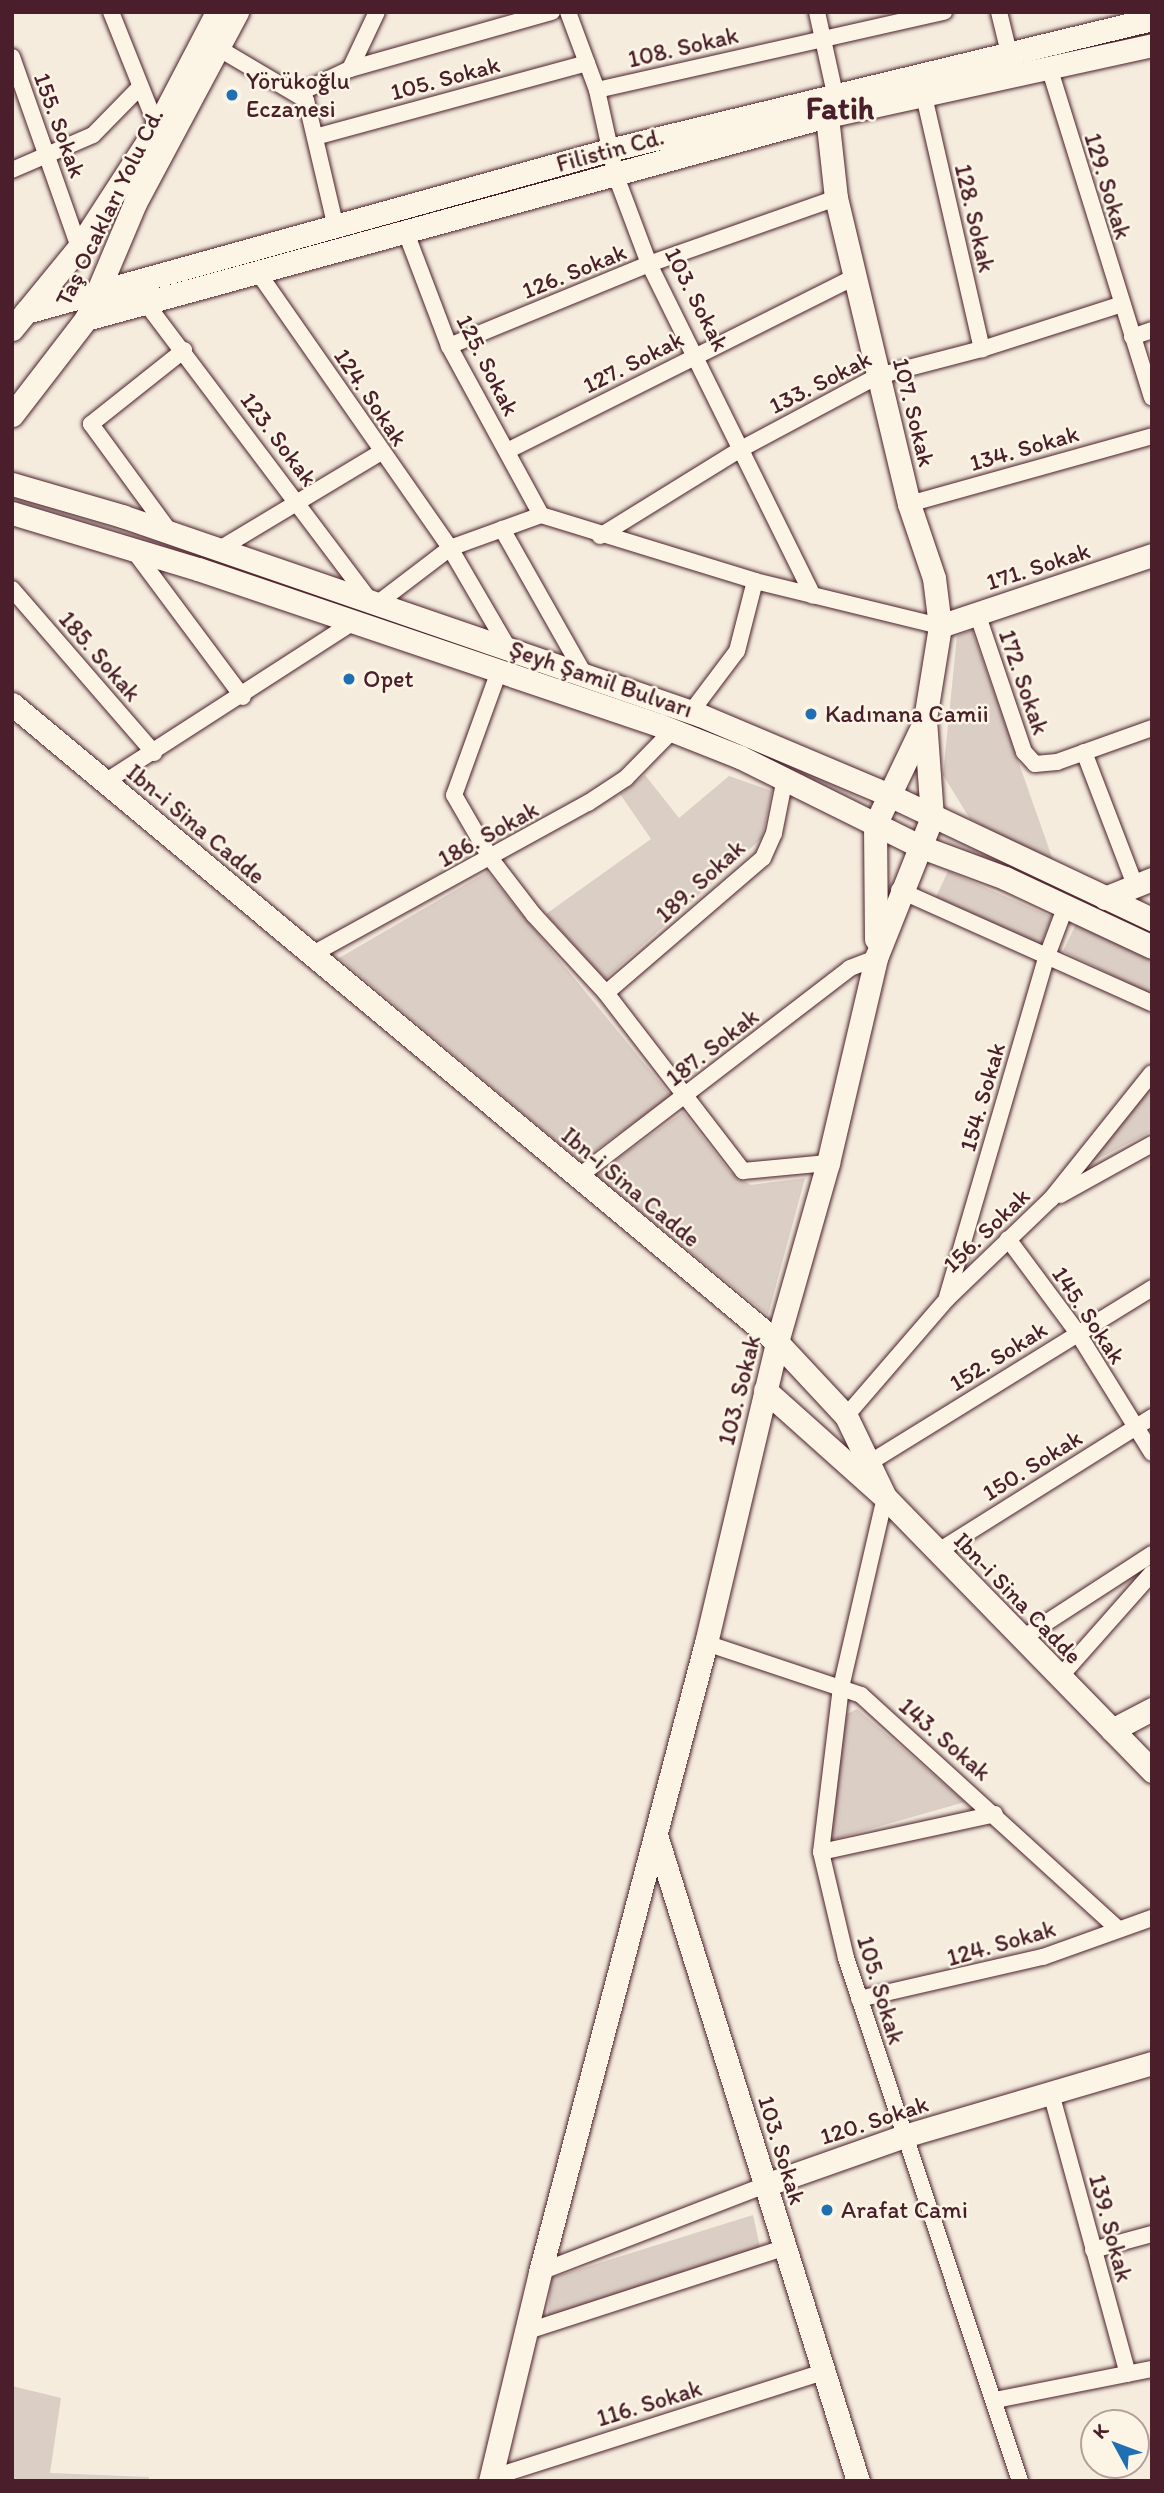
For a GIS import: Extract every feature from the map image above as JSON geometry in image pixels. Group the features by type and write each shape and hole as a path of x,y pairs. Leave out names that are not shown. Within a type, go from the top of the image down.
{"main road":[{"name":"Taş Ocakları Yolu Cd.","path":"12,415 86,319 101,290 135,204 237,12"},
{"name":"Taş Ocakları Yolu Cd.","path":"17,317 79,247 157,127 209,15"},
{"name":"Filistin Cd.","path":"17,317 101,290 336,228 609,150 1152,19"},
{"name":"Filistin Cd.","path":"86,319 405,230 616,176 827,116 1152,45"},
{"path":"827,116 835,94"},
{"name":"107. Sokak","path":"827,116 836,198 909,503 934,578 940,626 925,719"},
{"name":"Şeyh Şamil Bulvarı","path":"12,484 172,534 374,606 785,778 919,846 1005,878 1152,947"},
{"name":"Şeyh Şamil Bulvarı","path":"12,513 352,623 504,661 585,676 691,712 887,794 1152,919"},
{"name":"171. Sokak","path":"940,626 1152,555"},
{"name":"Ibn-i Sina Cadde","path":"12,705 777,1342 846,1416 886,1497 1152,1771"},
{"path":"925,719 932,817"},
{"name":"103. Sokak","path":"876,958 875,825 887,794 925,719"},
{"name":"103. Sokak","path":"490,2479 540,2272 706,1643 777,1342 828,1163 876,958 900,890 932,817"},
{"path":"1105,898 1144,882"},
{"path":"765,1390 886,1497"},
{"path":"1112,1730 1152,1709"},
{"name":"103. Sokak","path":"656,1835 821,2373 858,2481"},
{"name":"120. Sokak","path":"765,2185 904,2136 1152,2063"}],"street":[{"path":"350,69 377,12"},
{"path":"297,94 350,69 552,12"},
{"name":"103. Sokak","path":"568,12 597,90 616,176 649,264 697,355 813,596"},
{"path":"817,12 835,94"},
{"name":"108. Sokak","path":"597,90 944,12"},
{"path":"999,12 1009,53"},
{"path":"114,15 157,127"},
{"path":"218,48 306,100 336,228"},
{"name":"155. Sokak","path":"12,57 79,247"},
{"name":"105. Sokak","path":"316,137 587,63"},
{"name":"129. Sokak","path":"1049,67 1152,397"},
{"path":"12,170 101,129 140,87"},
{"name":"128. Sokak","path":"924,96 982,349"},
{"name":"126. Sokak","path":"449,346 649,264 836,198"},
{"name":"125. Sokak","path":"405,230 449,346 541,515"},
{"name":"124. Sokak","path":"257,271 450,548 504,661"},
{"name":"127. Sokak","path":"506,451 855,277"},
{"name":"123. Sokak","path":"145,302 184,350 374,606"},
{"name":"133. Sokak","path":"600,536 741,449 878,376 982,349 1122,304"},
{"path":"1132,337 1152,330"},
{"path":"172,534 91,424 184,350"},
{"name":"134. Sokak","path":"909,503 1152,436"},
{"path":"218,550 381,452"},
{"path":"374,606 450,548 541,515 600,536 755,581 940,626"},
{"path":"502,529 585,676"},
{"path":"134,551 243,697"},
{"path":"691,712 737,651 755,581"},
{"name":"185. Sokak","path":"12,589 154,752"},
{"name":"172. Sokak","path":"977,614 1024,752 1035,764 1084,752 1152,728"},
{"path":"105,782 243,697 352,623"},
{"path":"504,661 454,795 491,859 534,915 606,993 684,1098 743,1171 828,1163"},
{"name":"186. Sokak","path":"311,955 491,859 626,778 673,731"},
{"path":"1084,752 1144,882"},
{"name":"189. Sokak","path":"606,993 763,858 774,834 785,778"},
{"path":"900,890 1152,1003"},
{"name":"154. Sokak","path":"947,1300 1047,956 1065,908"},
{"name":"187. Sokak","path":"578,1177 850,968 876,958"},
{"name":"156. Sokak","path":"846,1416 947,1300 1051,1199 1152,1073"},
{"path":"1051,1199 1152,1144"},
{"name":"145. Sokak","path":"1008,1239 1077,1332 1152,1453"},
{"name":"152. Sokak","path":"869,1463 1152,1288"},
{"name":"150. Sokak","path":"937,1552 1152,1417"},
{"name":"105. Sokak","path":"886,1497 841,1687 821,1852 859,1999 1020,2481"},
{"path":"1021,1639 1152,1554"},
{"path":"1059,1678 1140,1591 1152,1573"},
{"name":"143. Sokak","path":"706,1643 861,1695 995,1814 1118,1929"},
{"path":"821,1852 995,1814"},
{"name":"124. Sokak","path":"859,1999 1029,1960 1152,1919"},
{"name":"139. Sokak","path":"1051,2093 1128,2374"},
{"name":"120. Sokak","path":"540,2272 765,2185"},
{"path":"1093,2250 1152,2234"},
{"path":"526,2332 784,2248"},
{"path":"995,2400 1152,2369"},
{"name":"116. Sokak","path":"490,2479 821,2373"}],"shaded area":[{"path":"972,630 1054,863 970,819 943,775 957,636"},
{"path":"645,775 679,818 729,776 772,791 762,838 605,979 546,914 651,839 620,794"},
{"path":"948,871 1052,917 1041,945 936,897"},
{"path":"487,872 671,1096 580,1161 339,958"},
{"path":"1077,922 1152,957 1152,995 1063,951"},
{"path":"1152,1086 1152,1131 1090,1163"},
{"path":"683,1112 730,1172 751,1185 805,1178 768,1315 595,1175"},
{"path":"857,1709 965,1802 828,1841 845,1715"},
{"path":"753,2215 761,2252 547,2325 551,2278"},
{"path":"12,2386 61,2398 50,2473 149,2477 149,2481 12,2481"}],"place":[{"name":"Yörükoğlu Eczanesi","path":"232,95"},
{"name":"Opet","path":"349,679"},
{"name":"Kadınana Camii","path":"811,714"},
{"name":"Arafat Cami","path":"827,2210"}],"district":[{"name":"Fatih","path":"840,108"}]}
